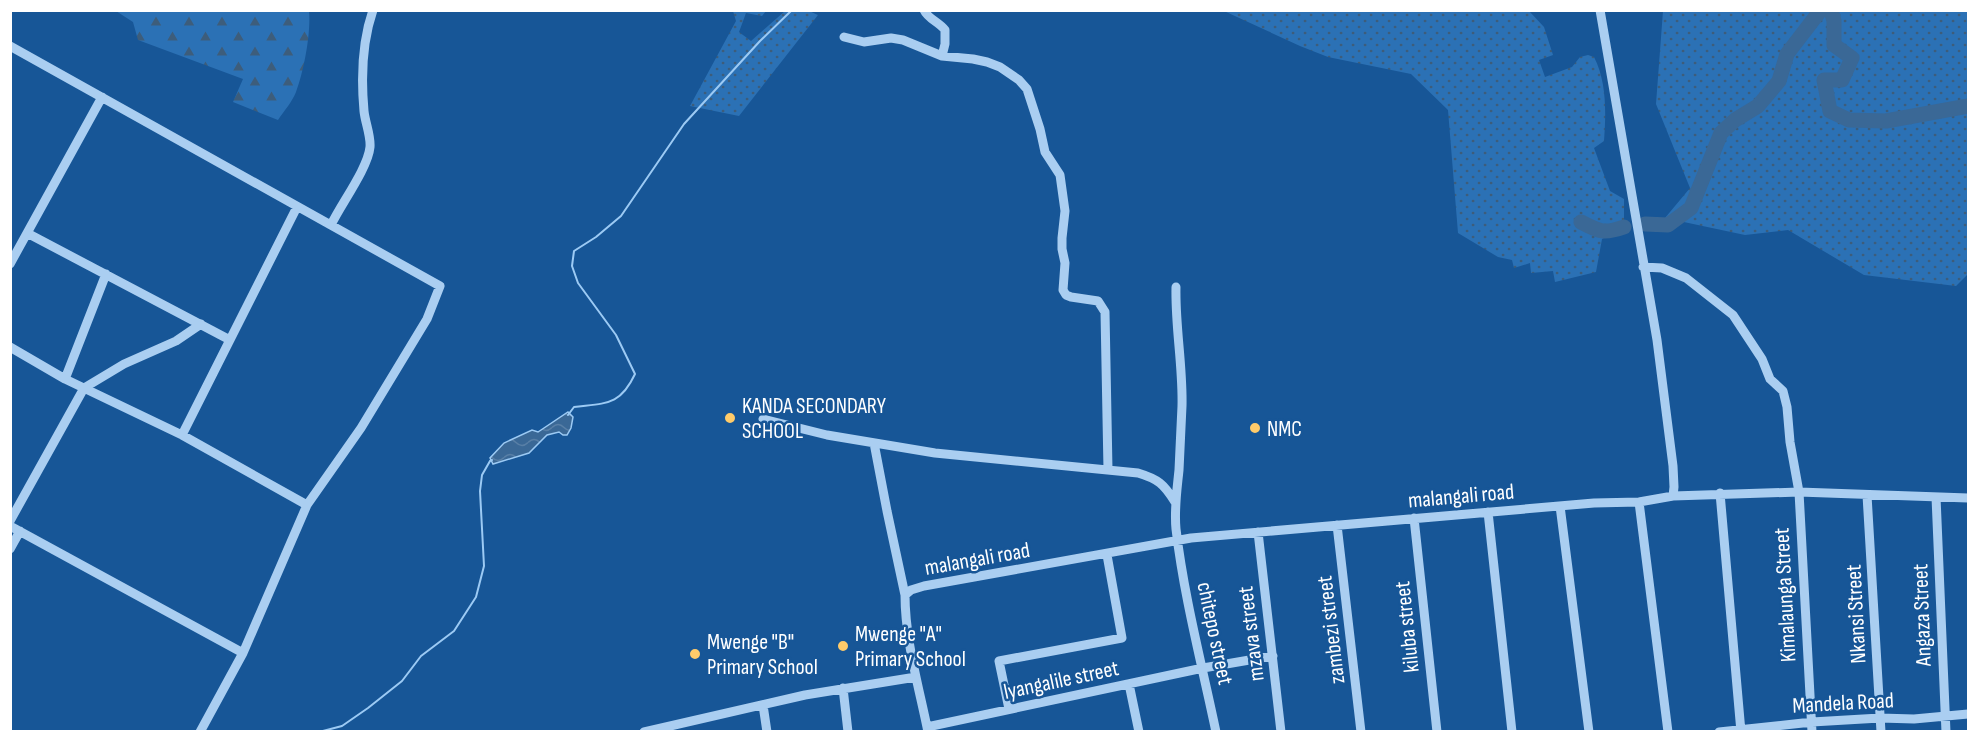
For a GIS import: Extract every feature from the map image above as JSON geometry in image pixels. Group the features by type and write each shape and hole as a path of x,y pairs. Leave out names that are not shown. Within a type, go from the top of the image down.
{"street":[{"path":"331,225 362,170 370,145 362,87 367,34 373,10"},
{"path":"924,10 945,30 942,56"},
{"path":"1600,10 1657,340 1670,432 1674,476 1673,496"},
{"path":"844,37 864,42 891,38 903,40 942,56 973,59 1000,67 1019,80 1027,89 1045,152 1060,176 1065,212 1062,238 1065,263 1063,290 1071,297 1098,301 1105,312 1108,470"},
{"path":"10,46 440,286 427,319 361,428 307,505 243,653 200,732"},
{"path":"10,264 102,97"},
{"path":"182,435 297,207"},
{"path":"27,233 230,340"},
{"name":"Kimalaunga Street","path":"1643,267 1662,268 1686,278 1736,318 1762,359 1770,379 1783,391 1799,492 1804,620 1812,727"},
{"path":"65,379 106,274"},
{"name":"chitepo street","path":"1176,287 1182,403 1181,443 1175,502 1178,541 1216,732"},
{"path":"10,521 84,388 124,364 176,341 201,324"},
{"path":"10,347 65,379 182,435 307,505"},
{"path":"763,419 874,443 978,458 1138,473 1156,479 1175,502"},
{"path":"874,443 886,511 905,595"},
{"name":"malangali road","path":"927,729 905,609 905,595 911,590 924,586 1178,541 1594,502 1638,502 1673,496 1799,492 1968,498"},
{"path":"1720,494 1741,730"},
{"name":"Nkansi Street","path":"1867,495 1881,732"},
{"name":"Angaza Street","path":"1936,497 1946,732"},
{"path":"1638,502 1668,732"},
{"path":"1560,506 1589,732"},
{"path":"1488,512 1512,732"},
{"name":"kiluba street","path":"1414,518 1437,732"},
{"name":"zambezi street","path":"1337,525 1361,732"},
{"path":"10,526 243,653"},
{"path":"10,549 20,531"},
{"name":"mzava street","path":"1258,532 1281,732"},
{"path":"1009,709 999,661 1122,638 1107,555"},
{"name":"lyangalile street","path":"927,729 1009,709 1203,668 1273,656"},
{"path":"644,732 843,688 916,677"},
{"path":"1129,684 1139,732"},
{"path":"843,688 848,732"},
{"path":"762,705 767,732"},
{"name":"Mandela Road","path":"1719,732 1812,727 1880,718 1914,719 1968,714"}],"green space":[{"path":"116,11 309,11 306,52 302,74 294,96 278,120 233,102 243,79 138,40 133,22"},
{"path":"733,11 766,11 762,16 746,13 739,32 751,41 785,11 809,11 818,15 739,116 690,106 736,21"},
{"path":"1224,11 1529,11 1544,27 1553,55 1539,60 1545,77 1572,67 1580,57 1588,55 1594,57 1601,77 1605,109 1604,141 1594,148 1610,191 1624,199 1624,227 1602,239 1596,272 1555,282 1553,271 1531,273 1530,263 1514,268 1512,260 1498,257 1458,233 1448,110 1411,74 1328,57"},
{"path":"1663,11 1968,11 1968,274 1956,286 1864,275 1788,230 1745,235 1665,218 1690,188 1656,104"}],"water":[{"path":"568,412 573,417 567,435 559,432 547,435 529,453 493,464 490,458 504,443 532,430 538,432"}],"waterway":[{"path":"568,415 574,407 603,403 618,397 624,392 635,374 616,335 578,283 572,266 574,251 596,237 621,216 684,124 760,41 792,10"},
{"path":"1645,224 1668,225 1691,208 1721,133 1735,120 1758,106 1779,81 1787,54 1823,10"},
{"path":"1831,10 1834,21 1834,45 1852,58 1842,80 1824,80 1830,111 1849,120 1886,121 1968,106"},
{"path":"1581,222 1602,231 1624,227"},
{"path":"319,732 342,726 402,681 421,656 454,631 476,597 484,566 480,491 482,475 492,460"}],"place":[{"name":"KANDA SECONDARY SCHOOL","path":"730,418"},
{"name":"NMC","path":"1255,428"},
{"name":"Mwenge \"A\" Primary School","path":"843,646"},
{"name":"Mwenge \"B\" Primary School","path":"695,654"}]}
